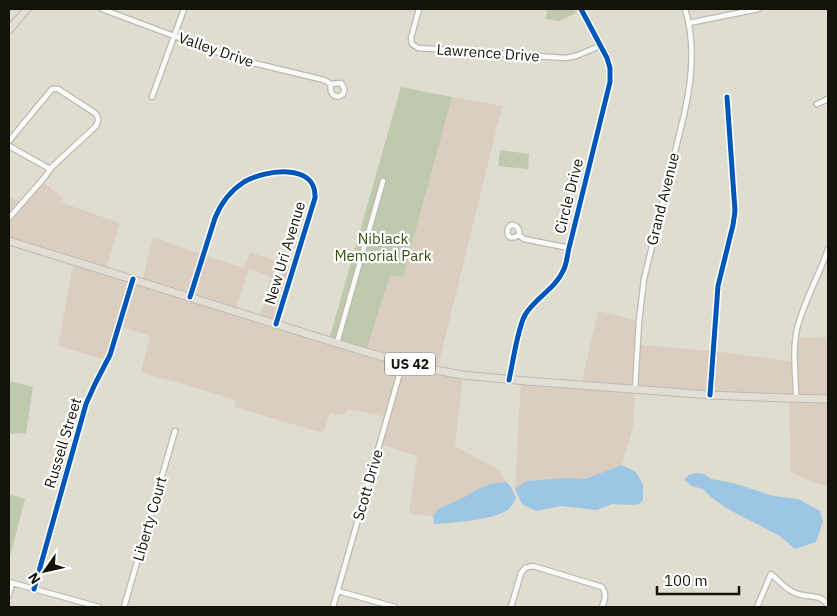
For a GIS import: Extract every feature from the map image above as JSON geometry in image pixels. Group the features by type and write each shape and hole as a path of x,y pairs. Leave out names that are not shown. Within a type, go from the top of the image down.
{"main road":[{"path":"9,30 27,9"},
{"name":"US 42","path":"9,241 337,343 403,362 462,375 635,390 828,399"}],"street":[{"name":"Valley Drive","path":"102,9 232,58 324,80 331,84"},
{"path":"152,97 184,9"},
{"name":"Lawrence Drive","path":"419,9 410,38 412,44 418,48 565,58 576,56 600,46"},
{"name":"Circle Drive","path":"509,380 520,326 524,316 535,302 552,287 566,266 610,82 610,68 607,58 581,9"},
{"name":"Grand Avenue","path":"635,390 639,321 644,279 690,87 692,53 689,23 685,9"},
{"path":"689,23 758,9"},
{"path":"9,141 52,89 58,89 96,113 99,121 50,169 9,218"},
{"path":"710,394 718,286 735,211 726,97"},
{"path":"817,104 828,100"},
{"path":"9,146 50,169"},
{"name":"New Uri Avenue","path":"190,297 215,218 229,194 244,182 262,174 281,171 297,174 305,177 311,183 315,190 315,198 276,324"},
{"path":"337,343 383,181"},
{"path":"519,235 524,239 569,248"},
{"path":"796,398 795,348 797,330 828,249"},
{"name":"Russell Street","path":"34,589 86,404 110,355 133,279"},
{"name":"Scott Drive","path":"334,607 403,362"},
{"name":"Liberty Court","path":"124,607 175,431"},
{"path":"511,607 521,572 525,568 532,566 599,586 604,590 606,597 602,607"},
{"path":"757,607 772,574 794,593 820,597 826,602 828,607"},
{"path":"9,596 10,582 99,607"},
{"path":"338,591 395,607"}],"shaded area":[{"path":"452,97 503,106 437,370 463,375 455,446 499,470 512,491 433,516 409,514 417,456 380,444 387,417 349,409 343,415 330,413 323,433 234,407 236,400 141,372 150,336 119,326 107,360 58,346 74,261 9,241 9,196 22,203 42,181 63,198 59,202 120,223 105,271 142,282 153,237 244,268 250,252 294,268 277,324 366,352 390,275 403,277","holes":["249,269 271,277 259,319 235,311"]},
{"path":"598,311 639,321 638,345 713,351 795,362 796,338 828,337 828,486 812,482 791,472 789,398 635,390 633,427 622,465 585,479 564,478 526,481 515,489 521,381 581,385"}],"green space":[{"path":"547,9 574,9 576,13 560,21 546,19"},
{"name":"Niblack Memorial Park","path":"401,87 452,97 403,277 390,275 366,352 329,340"},
{"path":"500,150 529,154 528,169 498,166"},
{"path":"9,381 33,387 26,433 9,434"},
{"path":"9,494 25,499 9,560"}],"water":[{"path":"622,465 636,472 643,485 643,500 639,504 612,504 596,510 561,506 536,511 522,504 515,489 526,481 564,478 585,479"},
{"path":"696,473 773,496 798,499 820,511 823,522 816,542 795,549 780,536 728,509 703,489 692,486 684,480 689,475"},
{"path":"506,482 511,487 516,498 511,507 506,511 481,519 434,524 433,516 438,509 491,484"}],"cycle path":[{"path":"509,380 522,321 534,303 555,283 565,266 610,82 610,68 607,58 581,9"},
{"path":"710,395 718,286 735,211 727,97"},
{"path":"190,297 215,218 230,193 244,182 264,174 276,172 299,174 308,179 313,186 315,198 276,324"},
{"path":"34,589 86,404 110,355 133,279"}]}
